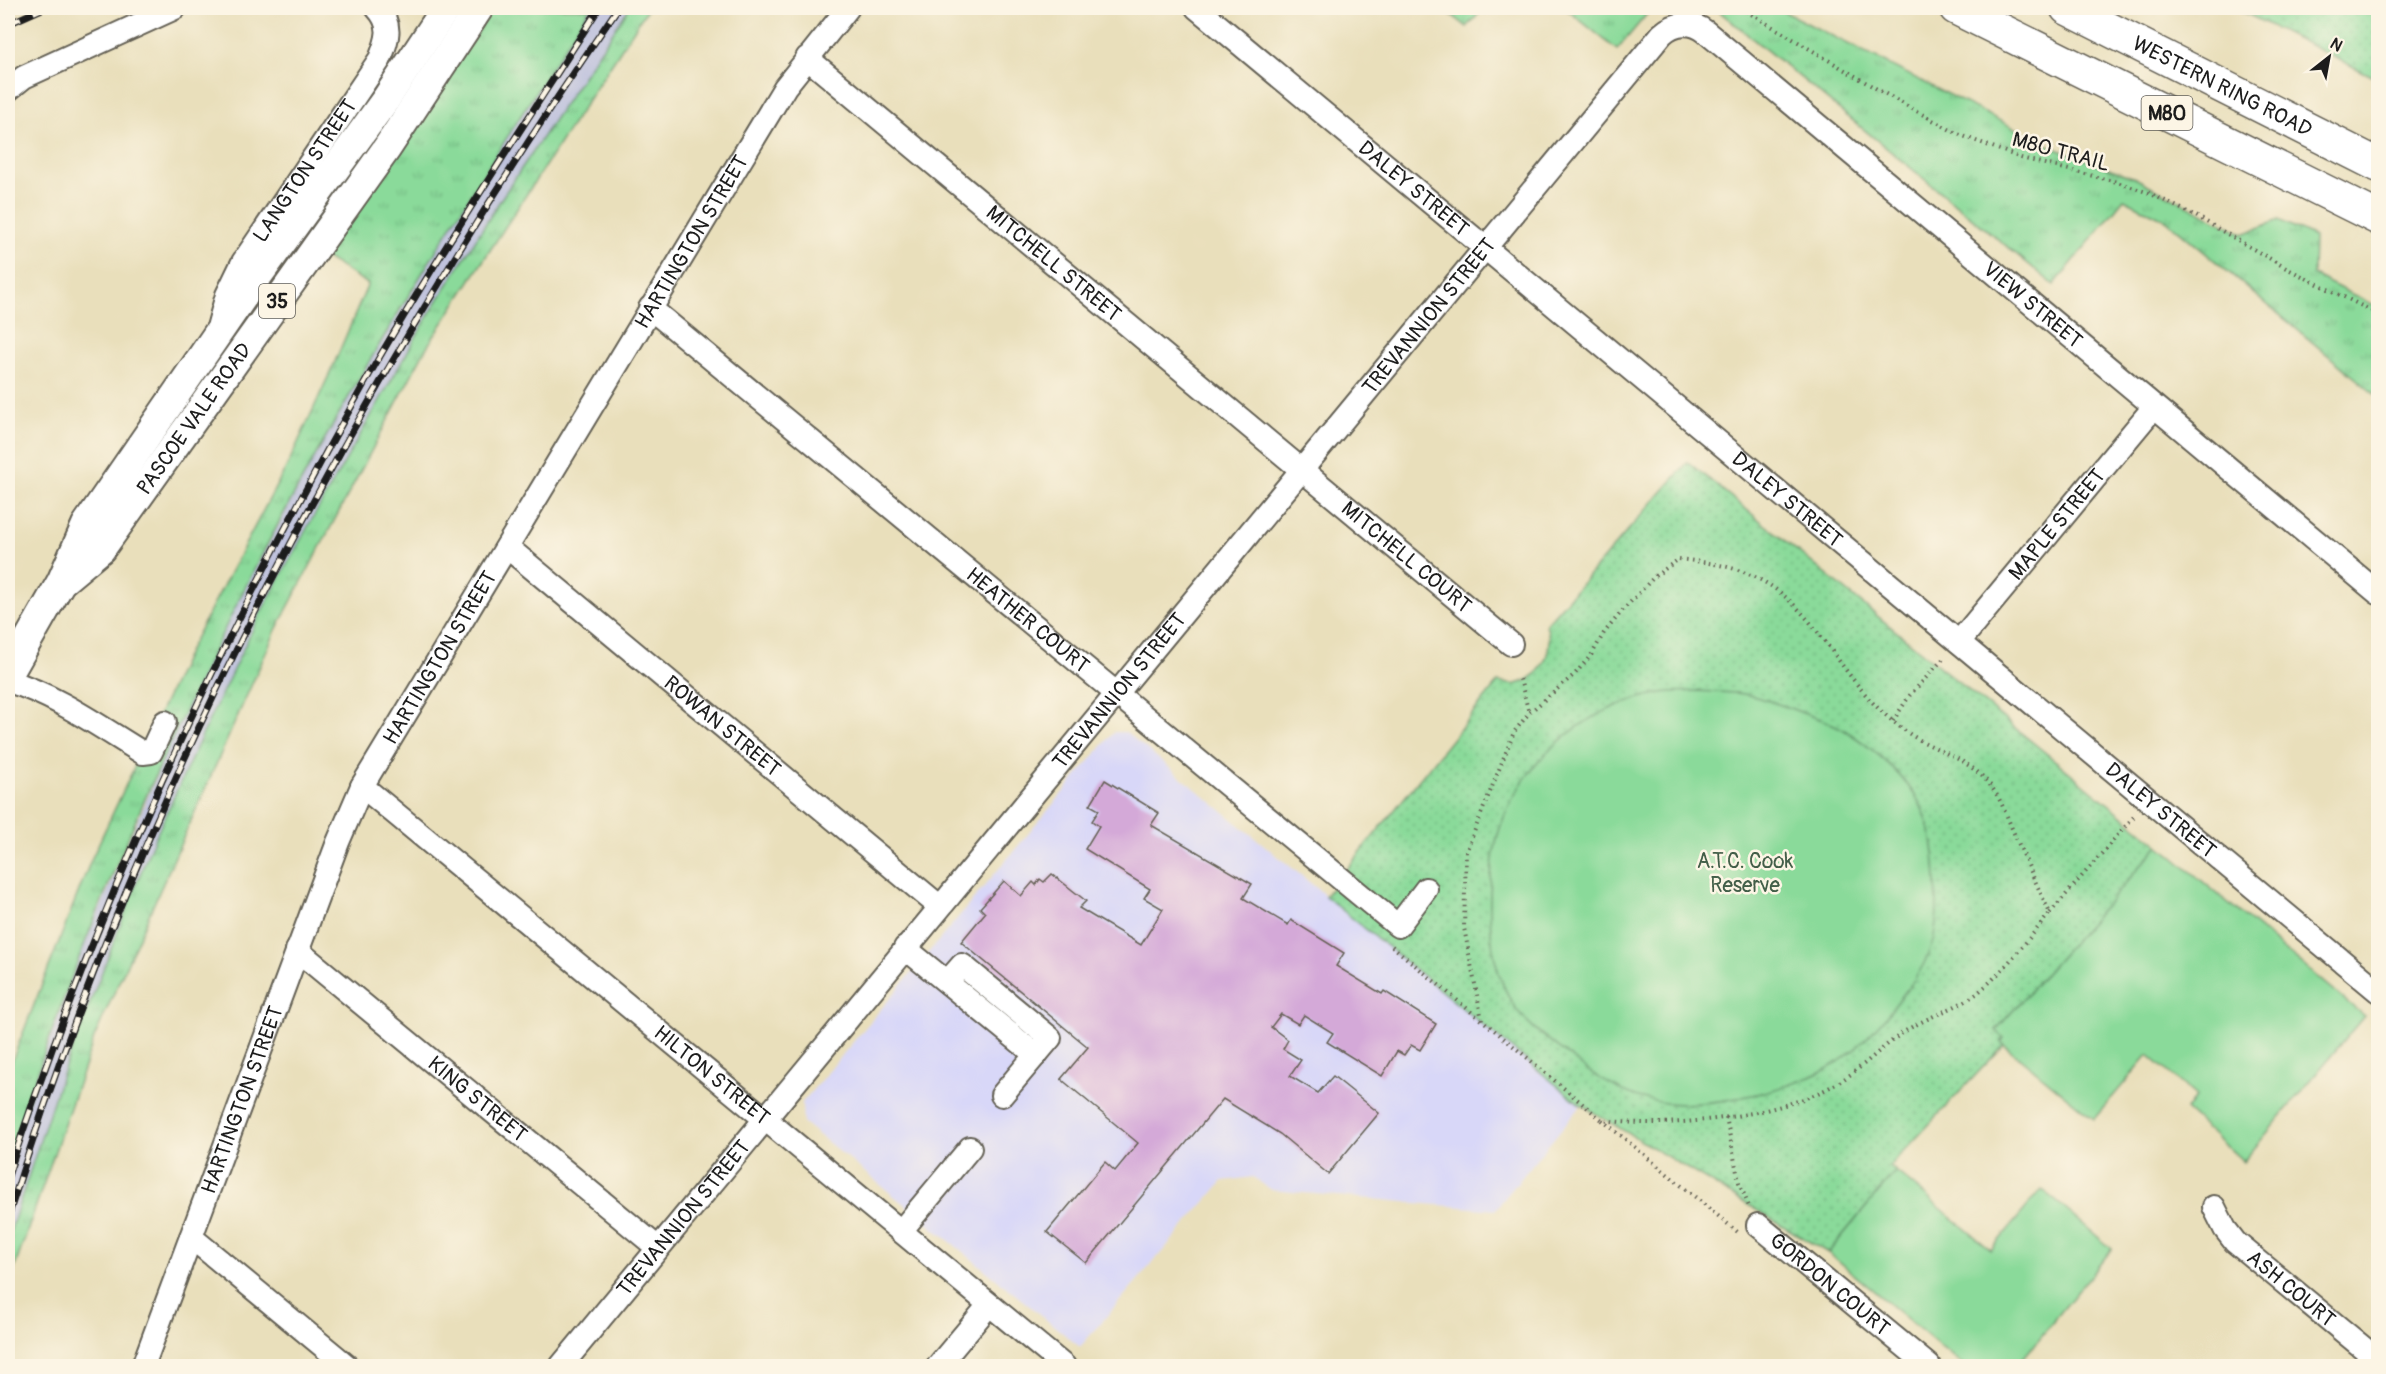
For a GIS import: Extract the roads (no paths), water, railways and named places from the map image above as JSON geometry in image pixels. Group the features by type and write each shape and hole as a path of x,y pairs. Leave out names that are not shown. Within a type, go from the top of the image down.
{"highway":[{"name":"M80","path":"1956,8 2379,218"},
{"name":"WESTERN RING ROAD","path":"2067,8 2379,165"}],"main road":[{"name":"PASCOE VALE ROAD","path":"8,675 61,582 86,525 215,338 379,108 446,8"},
{"name":"PASCOE VALE ROAD","path":"61,582 101,549 387,148 479,8"}],"street":[{"path":"8,90 24,77 175,8"},
{"name":"LANGTON STREET","path":"215,338 227,295 243,262 380,59 388,37 388,27 384,15 377,8"},
{"name":"HARTINGTON STREET","path":"143,1366 297,950 348,815 362,786 785,87 848,8"},
{"name":"DALEY STREET","path":"1197,8 2379,991"},
{"name":"TREVANNION STREET","path":"561,1366 1662,34 1688,16"},
{"name":"VIEW STREET","path":"1688,16 1695,26 1706,32 2379,592"},
{"name":"MITCHELL STREET","path":"807,58 1301,470"},
{"name":"HEATHER COURT","path":"650,308 1398,926 1426,889"},
{"name":"MAPLE STREET","path":"1959,642 2154,407"},
{"name":"MITCHELL COURT","path":"1301,470 1511,644"},
{"name":"ROWAN STREET","path":"507,547 939,906"},
{"path":"8,681 30,687 53,699 143,753 151,752 154,748 165,722"},
{"name":"HILTON STREET","path":"362,786 1064,1366"},
{"path":"905,948 1036,1055 1002,1095"},
{"name":"KING STREET","path":"297,950 658,1248"},
{"path":"901,1231 970,1148"},
{"name":"ASH COURT","path":"2214,1207 2225,1229 2235,1242 2379,1360"},
{"name":"GORDON COURT","path":"1758,1225 1929,1366"},
{"path":"191,1237 347,1366"},
{"path":"938,1366 989,1305"}],"railway":[{"path":"8,11 15,8"},
{"path":"8,24 44,8"},
{"path":"8,1176 82,970 124,868 214,669 263,570 395,330 599,8"},
{"path":"8,1217 63,1055 124,896 192,741 267,589 347,440 433,294 523,150 618,8"}],"park label":[{"name":"A.T.C. Cook Reserve","path":"1745,873"}]}
